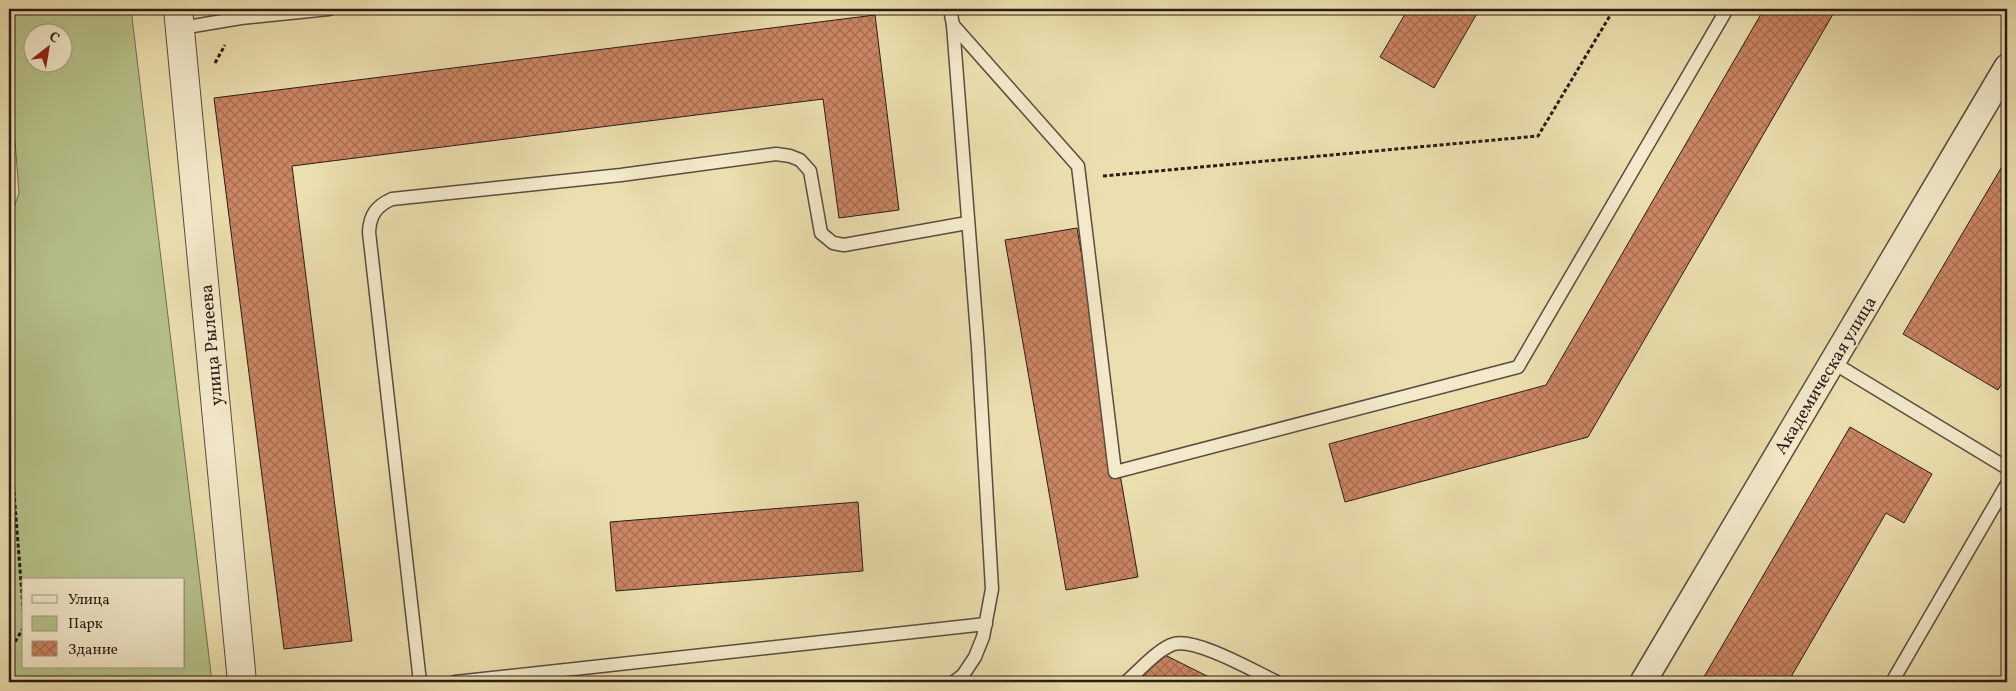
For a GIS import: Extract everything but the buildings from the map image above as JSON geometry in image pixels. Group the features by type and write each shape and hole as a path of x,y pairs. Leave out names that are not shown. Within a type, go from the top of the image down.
{"street":[{"name":"улица Рылеева","path":"179,18 242,682"},
{"name":"Академическая улица","path":"1642,682 2007,67"}],"lane":[{"path":"179,18 241,18 330,9"},
{"path":"950,9 953,24 978,348 992,589 983,637 975,657 963,675 954,682"},
{"path":"953,24 1078,166 1115,472 1518,367 1727,9"},
{"path":"420,682 369,232 371,218 378,206 392,199 621,176 776,154 800,160 810,171 821,233 834,243 844,245 967,223"},
{"path":"1832,362 2007,468"},
{"path":"1892,682 2007,484"},
{"path":"455,682 986,624"},
{"path":"1126,682 1164,648 1186,643 1207,649 1277,682"}],"path":[{"path":"1080,178 1538,136 1614,9"},
{"path":"9,428 22,595"},
{"path":"9,644 15,642 22,630"}],"green space":[{"path":"9,9 131,9 212,682 9,682 9,215 12,213 19,193 9,63"}]}
